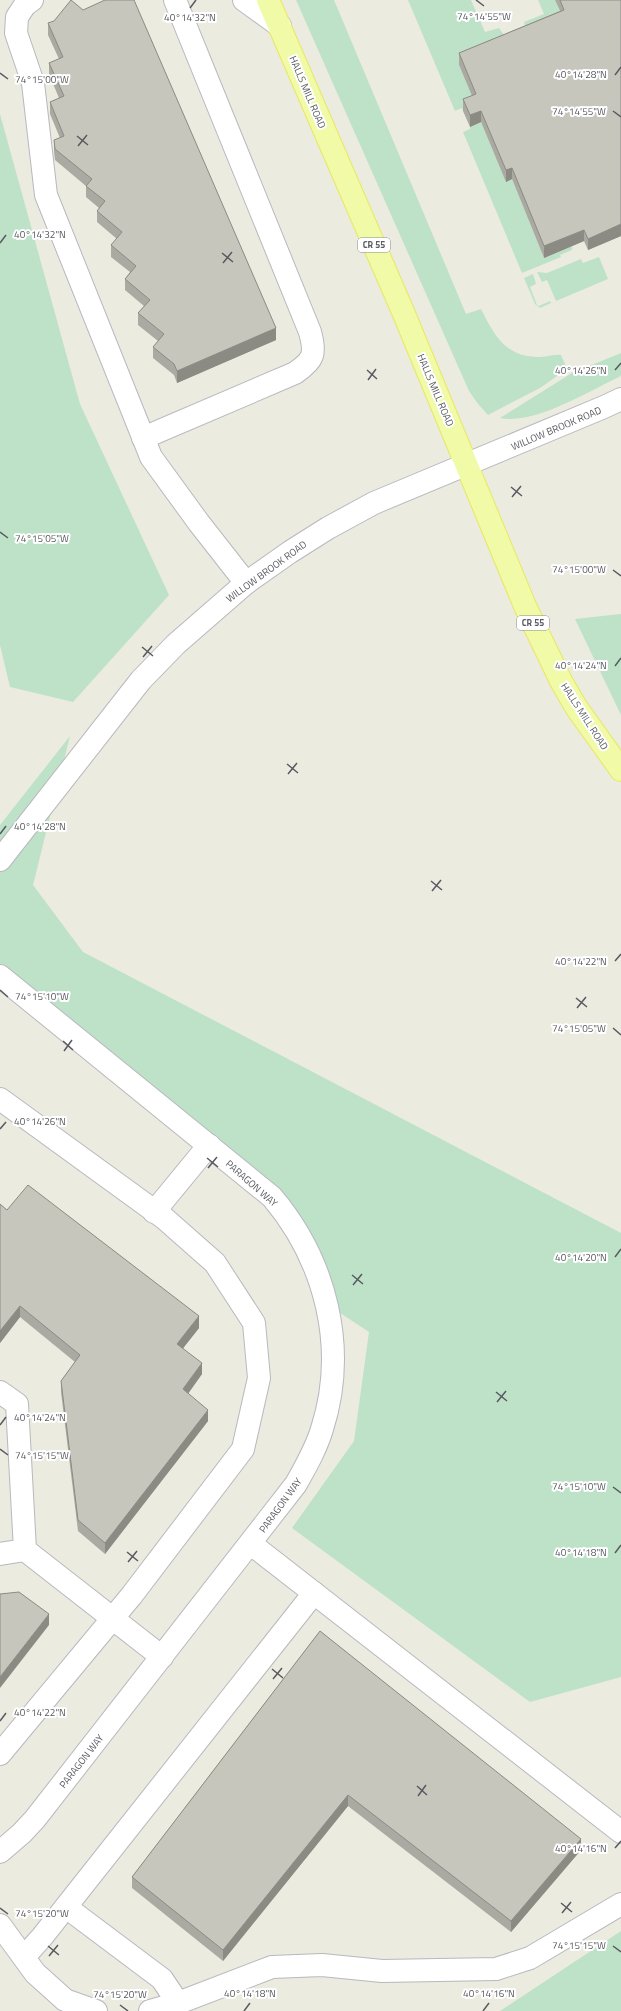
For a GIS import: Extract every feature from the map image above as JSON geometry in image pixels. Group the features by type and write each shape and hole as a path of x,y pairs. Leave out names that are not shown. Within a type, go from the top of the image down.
{"main road":[{"name":"HALLS MILL ROAD","path":"268,0 467,465 525,606 549,658 576,707 621,770"}],"street":[{"path":"32,0 25,5 17,18 16,32 33,83 46,194 151,457 199,523 246,583"},
{"path":"143,438 295,373 307,365 313,355 314,346 310,332 175,0"},
{"path":"244,0 280,26"},
{"name":"WILLOW BROOK ROAD","path":"0,860 141,680 210,612 246,583 316,536 374,503 604,407 621,398"},
{"name":"PARAGON WAY","path":"0,976 272,1197 296,1229 315,1264 322,1284 331,1322 333,1344 332,1380 322,1429 312,1456 296,1484 251,1544 35,1819 22,1833 0,1852"},
{"path":"0,1099 164,1218 215,1263 254,1323 259,1378 243,1449 113,1619 0,1754"},
{"path":"154,1212 209,1145"},
{"path":"0,1392 17,1404 25,1550"},
{"path":"251,1544 621,1832"},
{"path":"0,1554 25,1550 162,1657"},
{"path":"24,1957 66,1907 314,1592"},
{"path":"150,2011 178,2003 272,1967 322,1965 382,1971 496,1969 530,1958 621,1904"},
{"path":"66,1907 162,1979 178,2003"},
{"path":"0,1925 35,1973 65,2000 96,2011"}],"green space":[{"path":"296,0 334,0 466,314 481,309 496,336 518,354 540,357 561,355 567,369 540,388 488,415 469,391"},
{"path":"408,0 471,0 485,32 499,28 504,35 525,26 524,22 544,14 538,0 555,0 577,52 459,65 476,105 463,111 462,108 455,111"},
{"path":"0,114 80,404 169,595 73,702 10,687 0,645"},
{"path":"481,122 506,181 512,179 544,258 572,246 572,250 560,255 561,257 522,273 463,132"},
{"path":"599,257 608,279 556,301 547,280 542,282 537,272 547,273 581,259 583,263"},
{"path":"533,274 536,284 530,287 537,305 539,306 550,301 551,303 540,308 535,304 524,278"},
{"path":"621,353 621,376 578,398 545,412 514,419 500,418 572,373"},
{"path":"621,614 621,715 575,619"},
{"path":"70,736 33,885 83,952 621,1233 621,1677 530,1702 292,1528 354,1441 369,1332 328,1305 274,1196 0,972 0,825"},
{"path":"621,1931 621,2011 500,2011"}],"building":[{"path":"71,0 83,10 105,0 134,0 276,328 177,371 174,364 153,347 164,334 138,313 150,300 125,279 136,266 111,245 122,232 97,211 105,201 86,186 92,179 55,149 54,140 64,136 50,102 64,96 49,63 63,57 48,23 54,21"},
{"path":"560,0 621,0 621,224 588,239 584,230 544,246 512,168 506,170 481,111 470,115 463,99 476,94 459,53 564,10"},
{"path":"28,1185 199,1316 177,1344 202,1363 183,1389 208,1410 105,1543 78,1520 61,1381 80,1355 20,1306 0,1331 0,1204 7,1210"},
{"path":"19,1592 49,1614 0,1677 0,1594"},
{"path":"320,1631 581,1839 511,1921 348,1795 223,1950 132,1877"}]}
